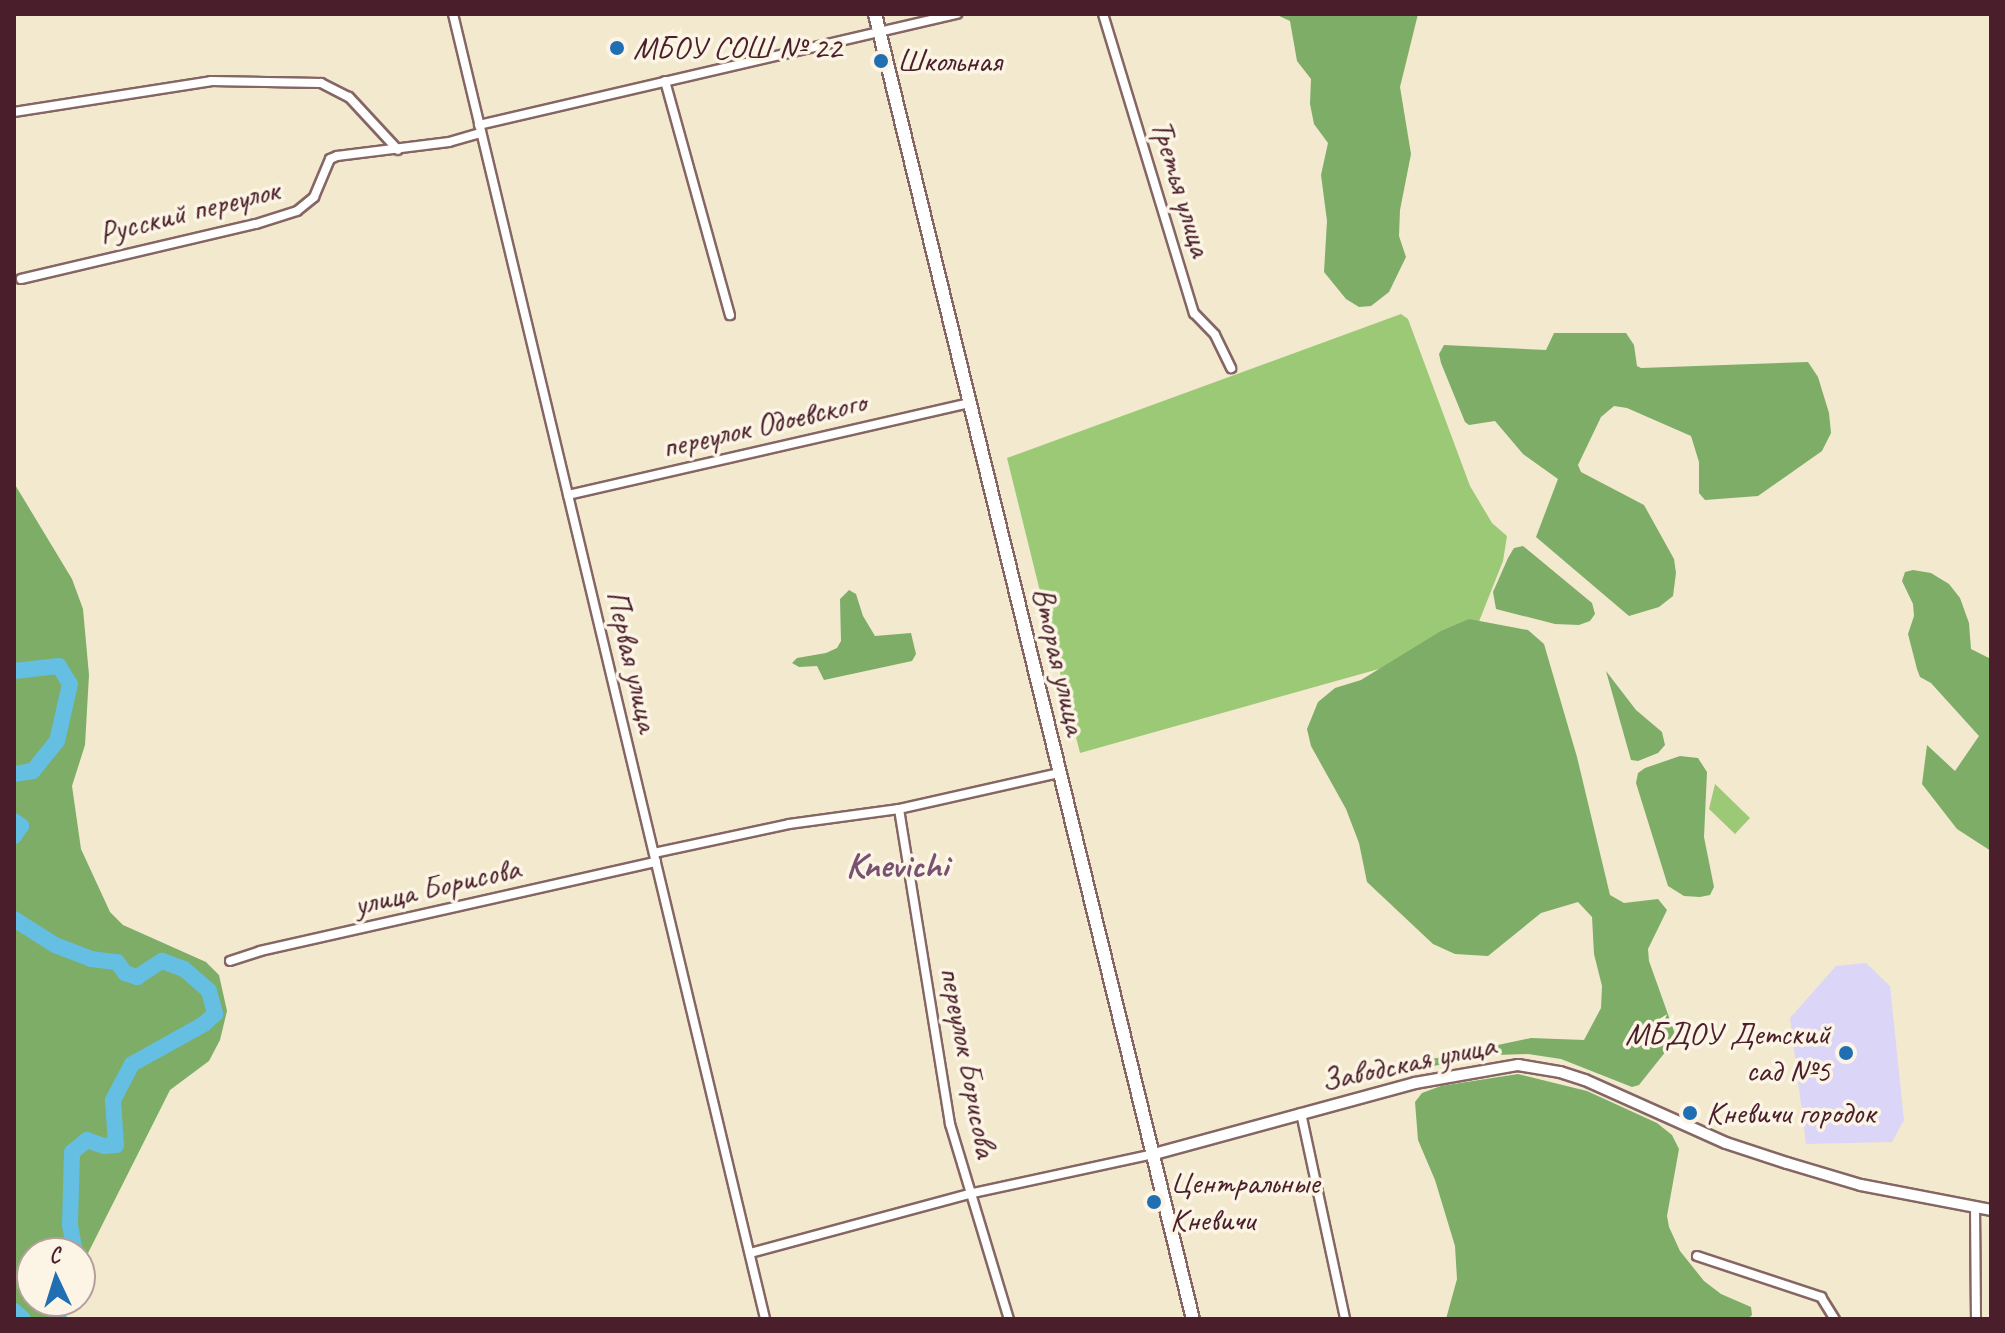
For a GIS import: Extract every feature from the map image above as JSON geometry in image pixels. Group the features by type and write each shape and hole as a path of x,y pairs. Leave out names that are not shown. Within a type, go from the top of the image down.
{"main road":[{"name":"Вторая улица","path":"875,14 1193,1319"}],"street":[{"name":"Первая улица","path":"453,14 765,1319"},
{"name":"Русский переулок","path":"21,279 256,224 297,211 314,197 330,159 398,150 665,81 957,14"},
{"name":"Третья улица","path":"1103,14 1194,313 1215,335 1231,368"},
{"path":"14,112 211,81 321,83 349,97 398,150"},
{"path":"665,81 730,315"},
{"name":"переулок Одоевского","path":"568,495 971,403"},
{"path":"655,857 789,824 899,809 1059,773"},
{"name":"переулок Борисова","path":"899,809 950,1124 1009,1319"},
{"name":"улица Борисова","path":"230,961 260,951 655,857"},
{"name":"Заводская улица","path":"1154,1154 1301,1113 1477,1070 1518,1065 1585,1080 1757,1154 1861,1185 1991,1210"},
{"path":"1301,1113 1345,1319"},
{"path":"750,1253 973,1193 1154,1154"},
{"path":"1975,1207 1976,1319"},
{"path":"1697,1256 1821,1297 1835,1319"}],"shaded area":[{"name":"МБДОУ Детский сад №5","path":"1866,963 1890,986 1904,1120 1892,1142 1806,1144 1790,1018 1836,966"}],"green space":[{"path":"1275,14 1418,14 1400,87 1411,154 1400,210 1399,236 1406,257 1389,292 1371,306 1359,307 1346,299 1324,272 1327,221 1321,175 1328,143 1314,124 1310,104 1311,79 1297,61 1290,21"},
{"path":"1401,314 1408,319 1470,486 1492,523 1507,536 1503,561 1478,624 1411,660 1080,753 1007,458"},
{"path":"1554,333 1626,333 1634,345 1637,366 1641,368 1808,362 1818,377 1829,413 1831,433 1822,451 1758,496 1705,500 1699,493 1699,462 1691,436 1627,408 1614,406 1601,417 1578,465 1581,472 1644,505 1674,559 1676,573 1673,596 1659,607 1629,616 1536,537 1558,479 1523,454 1495,421 1469,425 1465,422 1441,363 1439,354 1444,345 1546,350"},
{"path":"14,483 72,579 83,609 89,675 85,745 72,786 81,849 110,912 123,925 206,962 219,975 227,1011 220,1040 209,1061 170,1090 96,1237 16,1237 16,1317 52,1317 14,1319"},
{"path":"1523,546 1592,603 1595,614 1590,621 1579,625 1555,624 1496,609 1493,592 1514,548"},
{"path":"1905,572 1931,573 1949,584 1960,598 1969,623 1971,649 1991,659 1991,851 1957,829 1922,784 1927,745 1955,771 1979,736 1931,683 1920,677 1908,634 1914,616 1913,604 1902,581"},
{"path":"849,590 856,594 863,616 875,636 911,633 916,654 912,661 824,680 817,666 799,667 792,663 797,658 837,648 841,641 840,599"},
{"path":"1469,619 1528,630 1544,644 1577,757 1610,895 1624,903 1658,899 1667,910 1648,949 1649,961 1675,1034 1674,1041 1639,1085 1632,1087 1561,1059 1528,1054 1496,1055 1399,1072 1398,1068 1404,1065 1531,1038 1584,1040 1601,1008 1602,986 1594,954 1592,917 1578,902 1541,913 1488,956 1455,954 1433,944 1367,882 1359,843 1346,809 1311,746 1307,729 1318,702 1335,688 1361,680 1441,631"},
{"path":"1606,671 1636,710 1662,732 1665,745 1658,753 1638,761 1631,760"},
{"path":"1680,756 1698,758 1707,772 1704,837 1714,887 1710,895 1700,897 1684,896 1668,886 1636,783 1638,773 1645,768"},
{"path":"1715,784 1750,818 1735,834 1709,809"},
{"path":"1518,1074 1587,1091 1657,1123 1672,1135 1679,1149 1667,1216 1669,1227 1680,1251 1704,1281 1721,1294 1751,1307 1752,1315 1748,1319 1446,1319 1457,1279 1455,1246 1435,1180 1418,1140 1415,1102 1422,1093 1441,1086"}],"waterway":[{"path":"14,671 59,666 70,684 57,741 33,771 14,774"},
{"path":"14,821 21,826 14,836"},
{"path":"14,919 55,945 91,959 117,962 125,973 137,977 162,961 184,969 209,991 215,1014 204,1024 132,1064 113,1100 116,1145 104,1146 87,1140 72,1152 72,1237"},
{"path":"14,1311 23,1319"}],"place":[{"name":"МБОУ СОШ № 22","path":"617,48"},
{"name":"Школьная","path":"881,61"},
{"name":"МБДОУ Детский сад №5","path":"1846,1053"},
{"name":"Кневичи городок","path":"1690,1113"},
{"name":"Центральные Кневичи","path":"1154,1202"}],"district":[{"name":"Knevichi","path":"897,866"}]}
